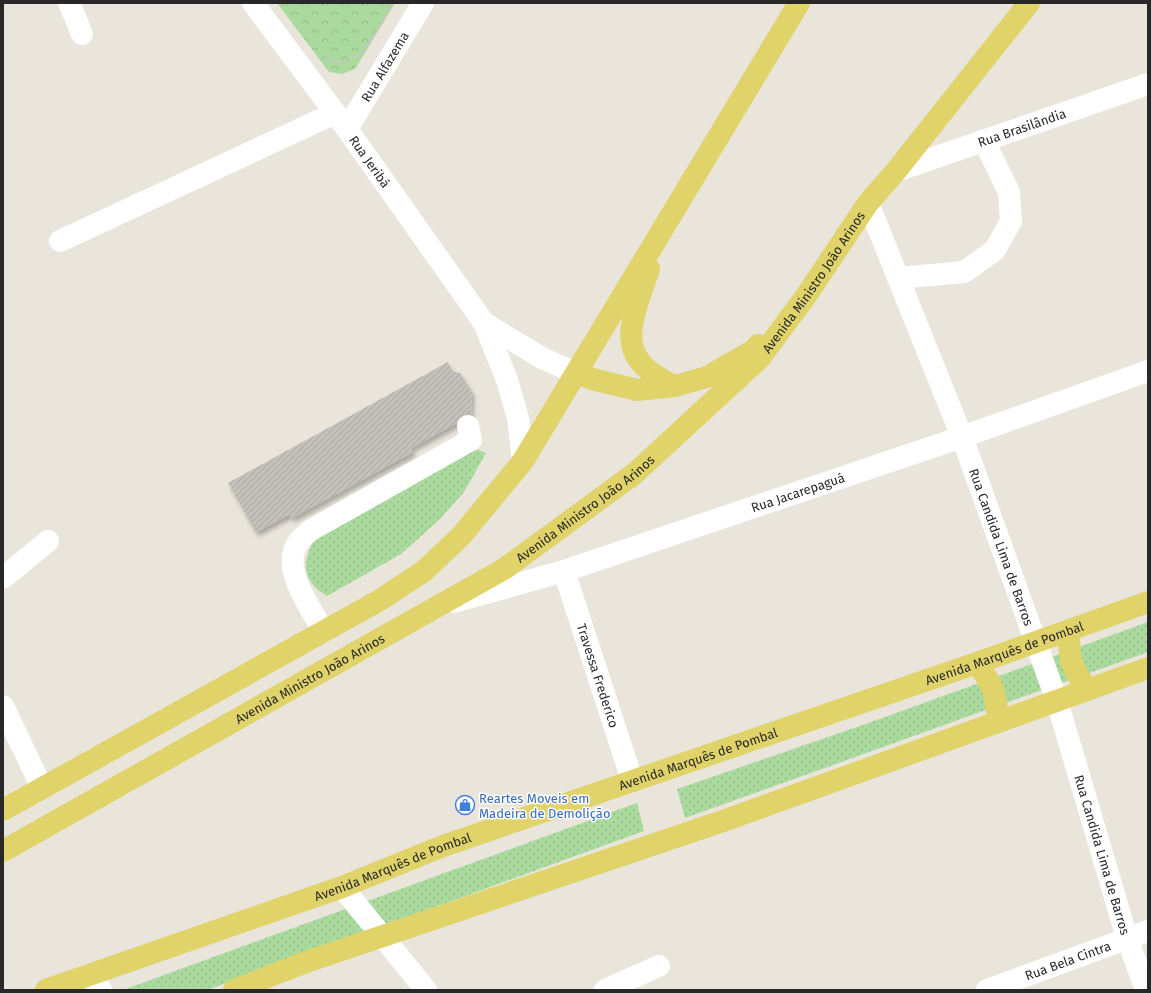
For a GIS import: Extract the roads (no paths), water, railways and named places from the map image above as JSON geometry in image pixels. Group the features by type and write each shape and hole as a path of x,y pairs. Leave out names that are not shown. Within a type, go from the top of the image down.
{"main road":[{"path":"3,810 380,600 424,571 461,536 524,462 799,3"},
{"name":"Avenida Ministro João Arinos","path":"3,852 445,604 504,569 634,474 760,358 806,296 868,202 896,171 1028,3"},
{"path":"659,235 631,327 631,343 635,357 644,368 656,378 675,386"},
{"path":"576,373 592,379 637,390 675,386 707,377 754,350 806,296"},
{"name":"Avenida Marquês de Pombal","path":"46,990 96,983 443,846 632,780 1036,643 1148,602"},
{"path":"1069,631 1069,658 1073,669 1087,689"},
{"path":"978,663 991,682 996,697 998,722"},
{"path":"234,990 306,962 715,824 1148,668"}],"street":[{"path":"69,3 82,34"},
{"name":"Rua Jeribá","path":"253,3 341,121 484,323"},
{"name":"Rua Alfazema","path":"341,121 423,3"},
{"name":"Rua Brasilândia","path":"896,171 1148,84"},
{"path":"60,241 341,121"},
{"path":"898,278 964,272 995,250 1012,221 1009,192 984,141"},
{"name":"Rua Candida Lima de Barros","path":"868,202 962,437 1057,701 1127,938 1146,990"},
{"path":"484,323 542,358 576,373"},
{"path":"484,323 507,380 518,418 524,462"},
{"name":"Rua Jacarepaguá","path":"445,604 564,572 962,437 1148,371"},
{"path":"324,631 296,580 293,561 299,541 311,530 471,440 468,426"},
{"path":"3,578 48,541"},
{"name":"Travessa Frederico","path":"564,572 632,780"},
{"path":"3,706 42,788"},
{"path":"342,887 384,936 426,990"},
{"name":"Rua Bela Cintra","path":"987,990 1148,931"},
{"path":"605,990 658,966"}],"place":[{"name":"Reartes Moveis em Madeira de Demolição","path":"465,805"}]}
